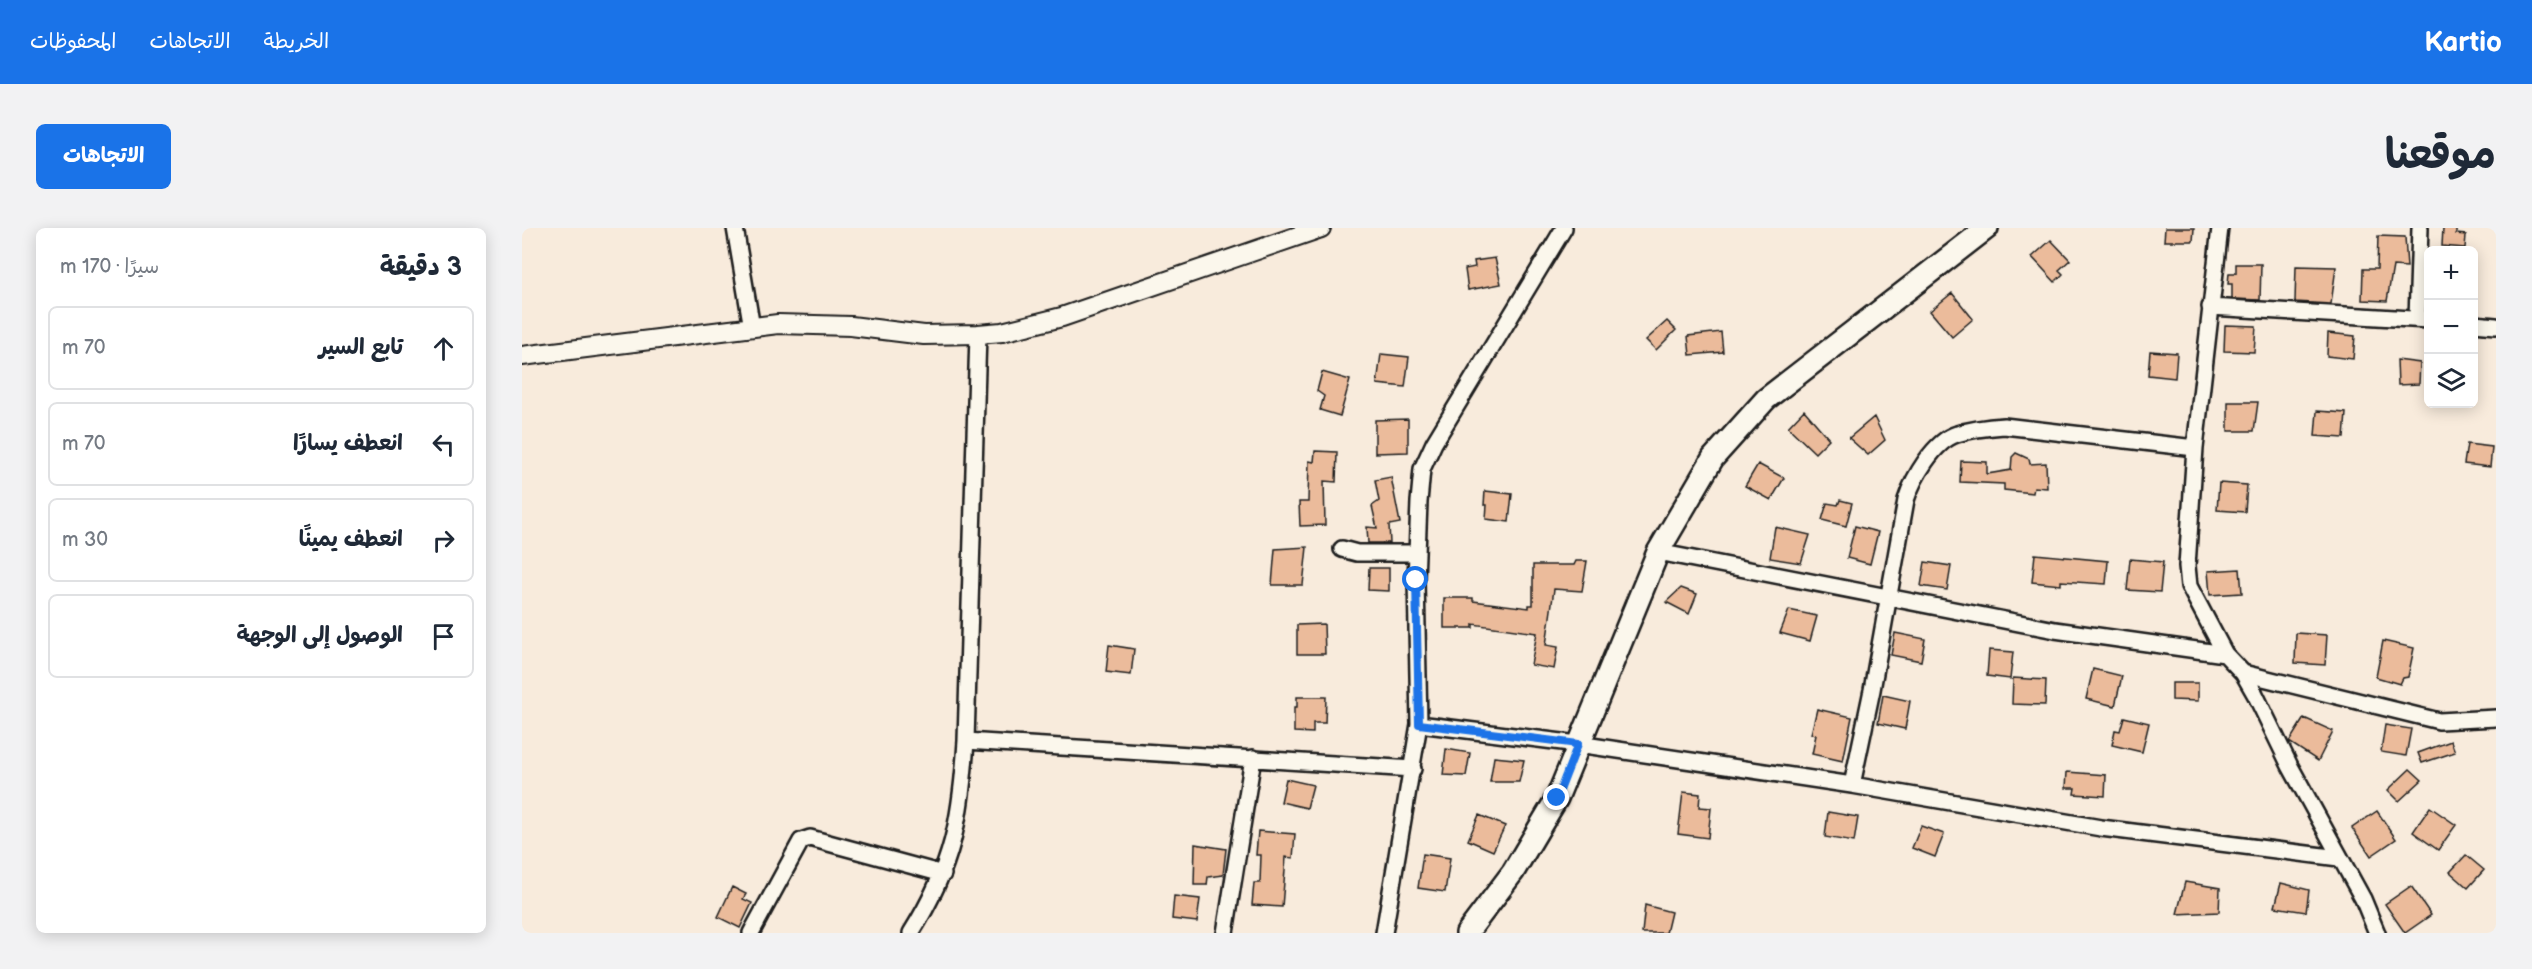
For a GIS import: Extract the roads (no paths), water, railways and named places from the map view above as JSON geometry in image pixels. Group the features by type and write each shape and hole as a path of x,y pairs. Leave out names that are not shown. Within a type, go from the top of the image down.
{"main road":[{"path":"1467,933 1514,872 1557,798 1658,552 1713,458 1749,415 1766,399 1987,228"}],"street":[{"path":"735,228 752,328"},
{"path":"522,356 778,324 851,326 924,335 1002,332 1062,317 1321,228"},
{"path":"1384,933 1419,724 1417,553 1422,470 1428,454 1564,228"},
{"path":"2220,228 2195,448 2188,581 2191,593 2225,654 2242,674 2363,899 2377,933"},
{"path":"2210,307 2423,320 2420,228"},
{"path":"2478,324 2496,326"},
{"path":"910,933 934,895 943,874 957,822 966,741 978,334"},
{"path":"1852,785 1906,500 1912,480 1946,440 1956,434 2004,426 2195,448"},
{"path":"1342,549 1356,553 1417,553"},
{"path":"1658,552 2055,630 2225,654"},
{"path":"2242,674 2439,721 2496,718"},
{"path":"1419,724 1578,744 1852,785 2101,828 2339,858"},
{"path":"966,741 1413,769"},
{"path":"1225,933 1253,758"},
{"path":"751,933 801,841 810,838 943,874"}]}
